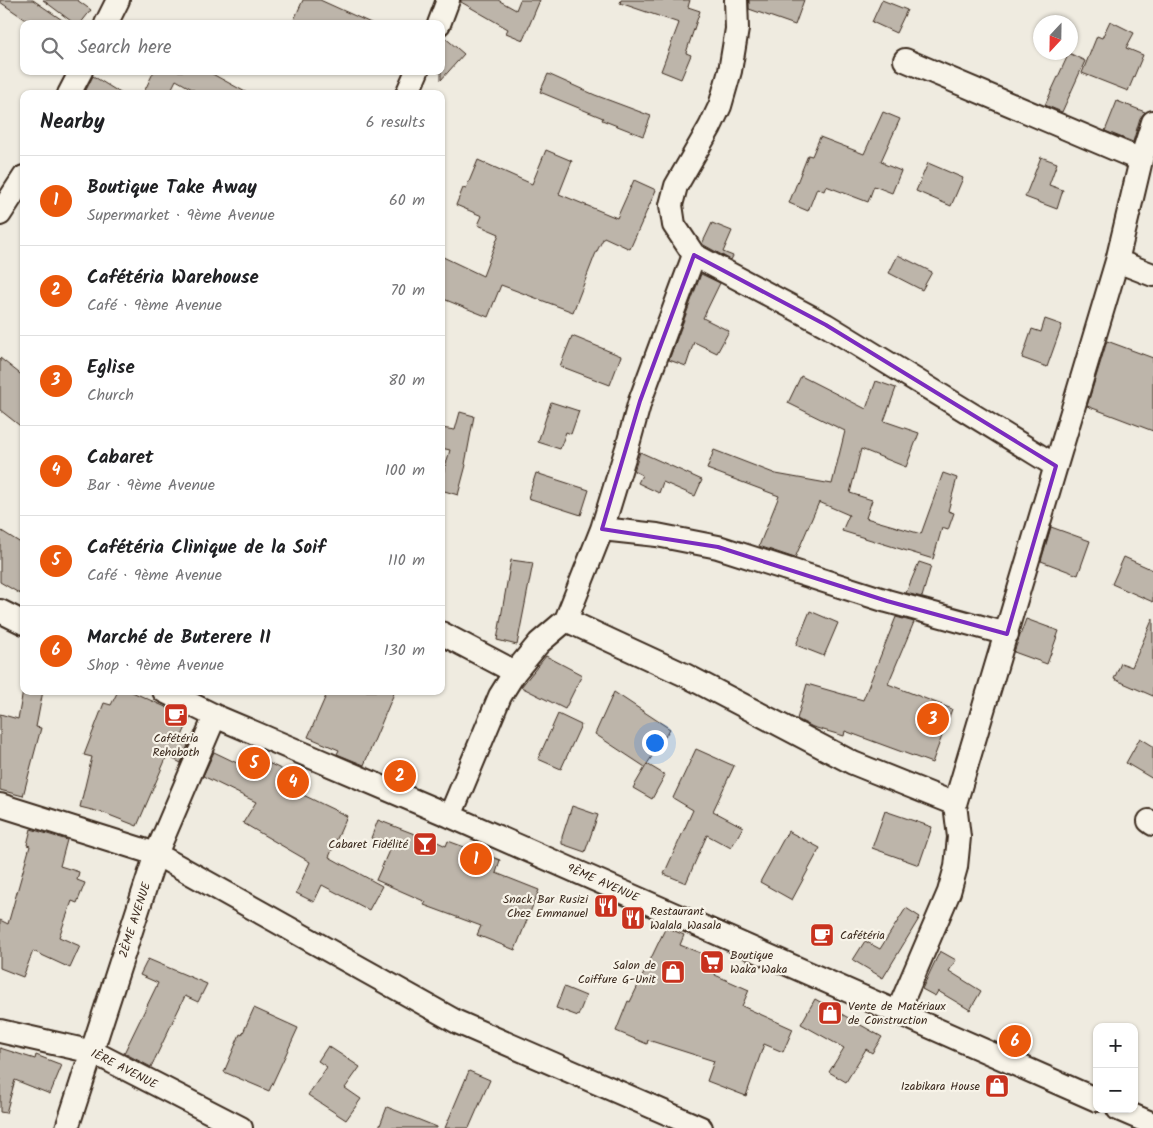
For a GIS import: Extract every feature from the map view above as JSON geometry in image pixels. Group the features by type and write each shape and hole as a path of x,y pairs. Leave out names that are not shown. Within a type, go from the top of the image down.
{"street":[{"path":"108,20 118,0"},
{"path":"440,20 448,0"},
{"path":"736,0 737,29 730,71 720,106 710,128 676,186 671,205 674,225 694,255 826,325 1056,466"},
{"path":"906,60 1141,160"},
{"path":"71,90 79,75"},
{"path":"409,90 415,75"},
{"path":"898,1011 949,892 956,867 959,837 955,804 1117,261 1141,160 1153,122"},
{"path":"1,210 20,183"},
{"path":"450,816 500,696 515,672 539,644 566,620 602,529 640,401 694,255"},
{"path":"1117,261 1153,275"},
{"path":"602,529 657,535 718,547 887,601 1007,634"},
{"path":"0,612 20,621"},
{"path":"566,620 685,675 853,763 955,804"},
{"path":"445,635 515,672"},
{"name":"9ÈME AVENUE","path":"172,695 215,716 898,1011 1093,1098"},
{"name":"2ÈME AVENUE","path":"68,1128 156,854 215,716"},
{"path":"0,804 156,854 457,1022 701,1128"},
{"name":"1ÈRE AVENUE","path":"0,1031 93,1052 241,1128"},
{"path":"1127,1113 1153,1124"}],"highlighted area":[{"path":"694,255 826,325 1056,466 1007,634 887,601 718,547 602,529 640,401"}],"building":[{"path":"0,0 33,0 62,20 26,20 0,2"},
{"path":"43,0 77,0 91,10 83,20 70,20"},
{"path":"303,0 320,0 364,20 294,20"},
{"path":"461,0 498,0 516,10 520,0 540,0 523,40 506,33 508,29 461,2"},
{"path":"621,0 690,0 688,7 700,11 686,53 691,55 681,79 661,71 679,23 620,3"},
{"path":"749,0 804,0 795,25 749,9"},
{"path":"882,0 907,10 896,33 872,22"},
{"path":"1110,21 1134,33 1126,48 1143,55 1128,91 1082,73 1097,36 1102,38"},
{"path":"445,38 464,54 441,80 441,75 445,75"},
{"path":"1078,58 1085,61 1062,112 1045,105 1066,60 1078,60"},
{"path":"548,74 595,95 651,116 643,136 540,92"},
{"path":"152,75 214,75 242,90 194,90 176,80 171,90 145,90"},
{"path":"93,76 116,90 86,90"},
{"path":"1117,101 1145,112 1140,118 1133,142 1105,131"},
{"path":"883,112 900,119 881,161 901,171 892,193 874,186 868,202 826,186 824,191 817,188 808,211 789,203 808,155 812,156 820,137 864,154"},
{"path":"546,150 572,161 559,194 617,218 634,180 656,190 630,249 604,237 573,312 501,285 488,317 445,300 445,258 483,276 499,234 478,225 482,216 456,205 463,188 466,189 478,160 532,184"},
{"path":"1041,157 1057,163 1049,185 1063,190 1057,209 1025,197"},
{"path":"928,163 963,178 951,206 916,191"},
{"path":"712,223 732,231 723,252 733,256 731,260 702,244"},
{"path":"898,255 932,272 922,290 889,273"},
{"path":"701,274 720,283 703,318 729,331 717,353 694,342 686,366 669,360"},
{"path":"1045,319 1062,325 1047,367 1022,358 1032,329 1041,332"},
{"path":"572,336 621,356 610,385 560,366"},
{"path":"1107,341 1153,358 1153,431 1087,406"},
{"path":"0,358 20,374 20,426 0,410"},
{"path":"801,376 866,409 876,381 896,388 884,421 919,433 906,467 861,449 850,493 872,500 866,518 921,534 943,473 957,478 948,511 954,513 948,530 942,528 933,559 842,531 849,515 819,502 795,558 759,546 779,496 707,469 714,450 776,474 832,484 845,431 788,403"},
{"path":"551,402 579,411 571,434 566,432 560,449 538,442"},
{"path":"460,412 474,416 466,465 458,495 445,491 445,467 450,450 445,449 445,429 455,430"},
{"path":"640,452 702,480 695,496 663,482 659,493 638,483 642,475 634,471"},
{"path":"536,473 589,490 581,515 528,498"},
{"path":"1051,527 1090,541 1078,575 1041,561"},
{"path":"0,530 20,542 20,594 0,582"},
{"path":"1124,557 1153,570 1153,602 1112,584"},
{"path":"511,560 533,563 517,645 497,640"},
{"path":"919,562 931,566 922,597 906,593"},
{"path":"810,611 838,623 824,656 796,645"},
{"path":"896,617 914,622 888,684 952,709 932,763 845,731 844,736 813,727 797,719 807,684 863,700"},
{"path":"1153,618 1153,696 1114,679 1121,663 1132,667"},
{"path":"1026,619 1059,631 1047,664 1014,652"},
{"path":"546,656 582,675 565,709 521,687"},
{"path":"614,692 670,729 645,767 595,734"},
{"path":"22,695 42,695 36,727 41,728 23,796 0,790 0,714 18,719"},
{"path":"116,695 139,695 190,718 182,736 190,740 181,763 167,756 137,826 104,813 80,807 92,757 84,755 104,703 111,705"},
{"path":"326,695 393,695 364,765 337,754 339,750 308,737"},
{"path":"558,714 581,725 561,769 538,759"},
{"path":"1140,738 1153,746 1153,779 1126,763"},
{"path":"696,749 734,766 713,811 743,827 731,848 707,835 686,883 664,874 693,810 673,798"},
{"path":"214,752 239,764 245,752 300,778 300,786 297,792 347,816 329,857 382,886 369,910 322,885 314,902 296,893 310,862 243,823 256,802 203,776"},
{"path":"647,764 665,775 652,799 633,788"},
{"path":"572,806 598,815 585,852 562,844 562,837"},
{"path":"885,811 932,827 919,865 872,848"},
{"path":"378,820 417,835 418,833 446,846 448,841 500,860 496,873 539,890 515,950 477,935 481,926 424,905 426,902 376,880 391,846 371,838"},
{"path":"31,829 67,840 60,866 79,872 77,880 85,883 77,903 72,901 59,937 80,946 70,968 33,951 23,977 0,968 0,920 8,924 30,846 27,845"},
{"path":"788,831 820,848 792,900 760,882"},
{"path":"906,908 920,917 883,978 853,960 865,941 880,949"},
{"path":"666,927 684,935 680,945 721,961 715,975 749,990 742,1006 793,1029 783,1052 764,1044 746,1096 707,1081 714,1061 648,1040 647,1044 616,1031 628,1001 630,1002"},
{"path":"940,951 956,960 949,971 981,991 970,1010 938,991 935,996 922,989"},
{"path":"148,959 207,984 198,1002 185,996 151,1067 124,1053 158,983 140,975"},
{"path":"564,987 586,996 578,1016 556,1008"},
{"path":"815,999 882,1037 872,1053 866,1049 846,1082 829,1072 844,1048 801,1024"},
{"path":"254,1008 298,1028 269,1091 224,1072 240,1034 242,1035"},
{"path":"328,1046 360,1067 345,1088 361,1099 346,1120 308,1095 327,1067 318,1061"},
{"path":"0,1048 35,1059 36,1055 62,1065 50,1094 15,1080 6,1113 0,1112"},
{"path":"469,1071 490,1080 469,1128 445,1128"},
{"path":"387,1107 437,1127 437,1128 379,1128"}],"place":[{"name":"Cafétéria Rehoboth","path":"176,715"},
{"name":"Eglise","path":"933,719"},
{"name":"Cafétéria Clinique de la Soif","path":"254,763"},
{"name":"Cafétéria Warehouse","path":"400,776"},
{"name":"Cabaret","path":"293,782"},
{"name":"Cabaret Fidélité","path":"425,844"},
{"name":"Boutique Take Away","path":"476,859"},
{"name":"Snack Bar Rusizi Chez Emmanuel","path":"606,906"},
{"name":"Restaurant Walala Wasala","path":"633,918"},
{"name":"Cafétéria","path":"822,935"},
{"name":"Boutique Waka Waka","path":"712,962"},
{"name":"Salon de Coiffure G-Unit","path":"673,972"},
{"name":"Vente de Matériaux de Construction","path":"830,1013"},
{"name":"Marché de Buterere II","path":"1015,1041"},
{"name":"Izabikara House","path":"997,1086"}]}
